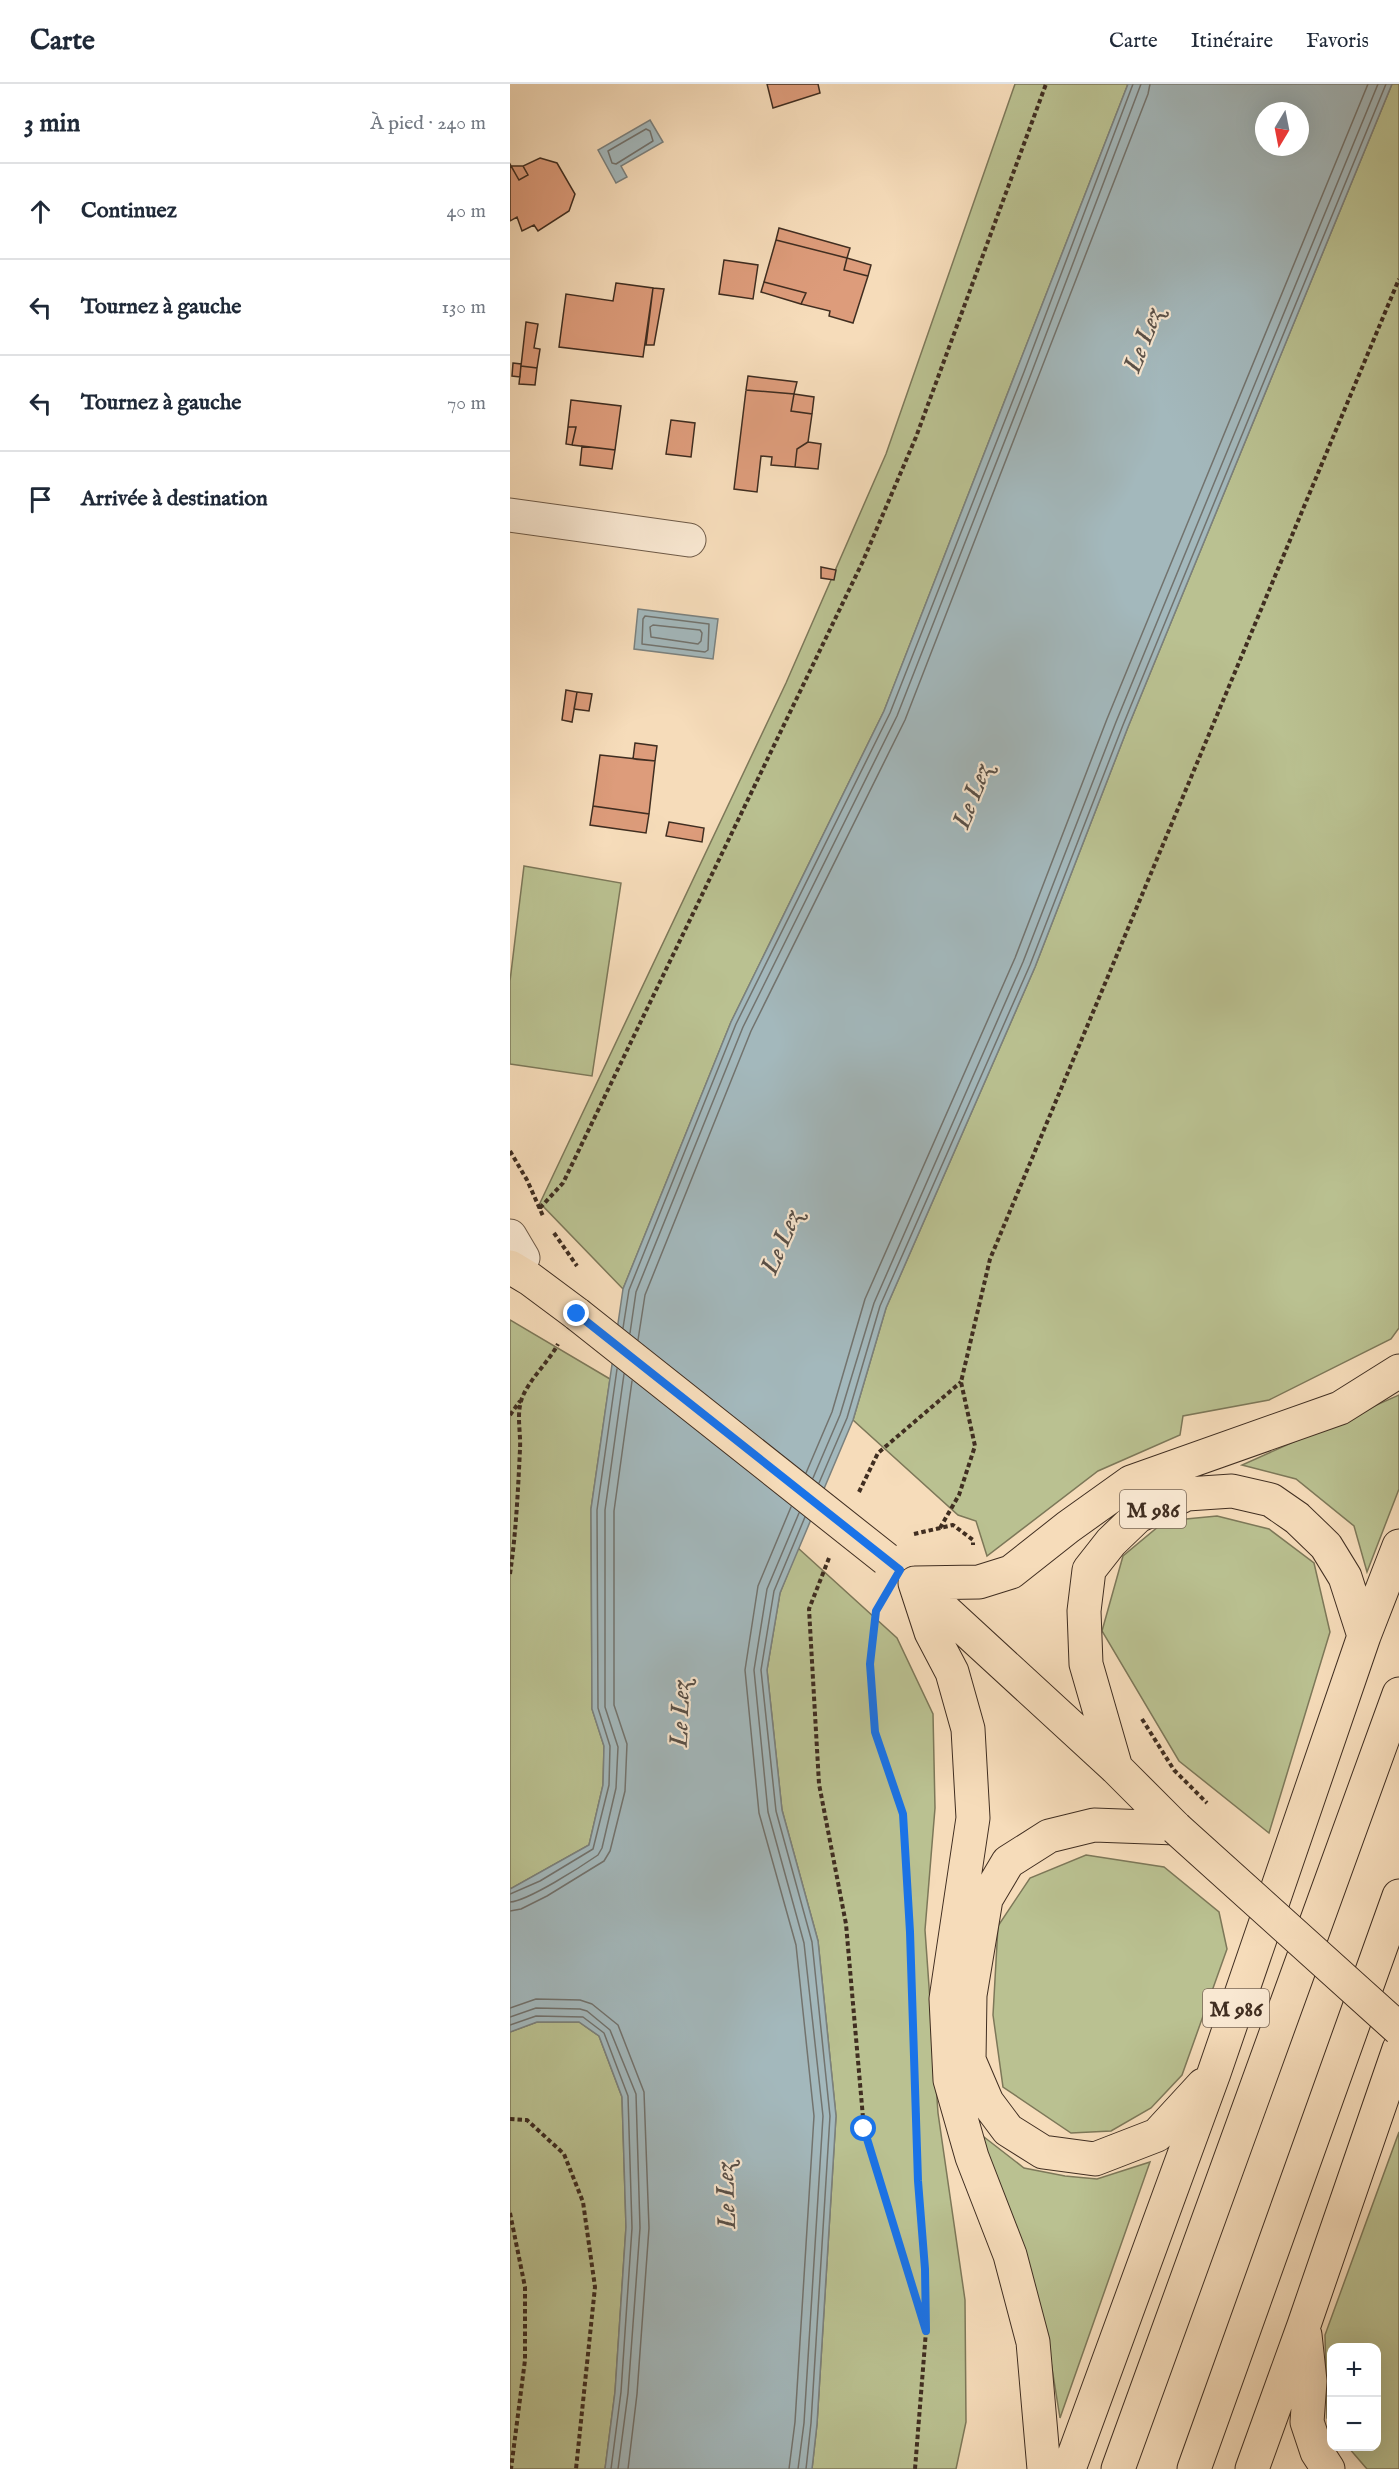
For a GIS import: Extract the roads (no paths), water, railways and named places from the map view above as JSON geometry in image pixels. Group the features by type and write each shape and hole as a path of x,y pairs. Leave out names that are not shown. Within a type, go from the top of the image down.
{"main road":[{"path":"518,1260 577,1314 900,1570 1116,1768 1176,1828 1399,2029"},
{"path":"900,1570 980,1582 1011,1572 1068,1527 1131,1482 1340,1408 1399,1371"},
{"name":"M 986","path":"1116,1768 1086,1664 1084,1611 1089,1570 1111,1542 1138,1516 1187,1494 1232,1491 1271,1500 1297,1518 1326,1546 1345,1577 1364,1636"},
{"name":"M 986","path":"1069,2469 1214,2073 1364,1636 1399,1546"},
{"path":"900,1570 952,1672 968,1729 973,1818 946,1998 950,2080 972,2157 1010,2255 1033,2342 1044,2469"},
{"name":"M 986","path":"1118,2469 1399,1694"},
{"name":"M 986","path":"1176,1828 1094,1825 1048,1836 1008,1862 986,1899 970,1995 969,2060 987,2102 1008,2130 1043,2152 1095,2159 1157,2135 1214,2073"},
{"path":"1194,2469 1399,1896"},
{"path":"1252,2469 1399,2049"},
{"path":"1304,2325 1310,2381 1307,2422 1317,2452 1328,2469"}],"street":[{"path":"510,515 689,540"}],"water":[{"name":"Le Lez","path":"1128,84 1392,84 1128,727 1035,967 886,1308 853,1420 780,1593 767,1670 782,1810 818,1941 836,2116 817,2424 812,2469 605,2469 615,2392 626,2227 622,2097 599,2036 579,2022 537,2022 510,2032 510,1889 589,1845 603,1785 604,1746 592,1709 591,1509 623,1289 731,1022 884,711"},
{"path":"650,120 663,142 621,166 627,177 616,183 598,150"},
{"path":"638,609 718,619 713,659 634,649"}]}
